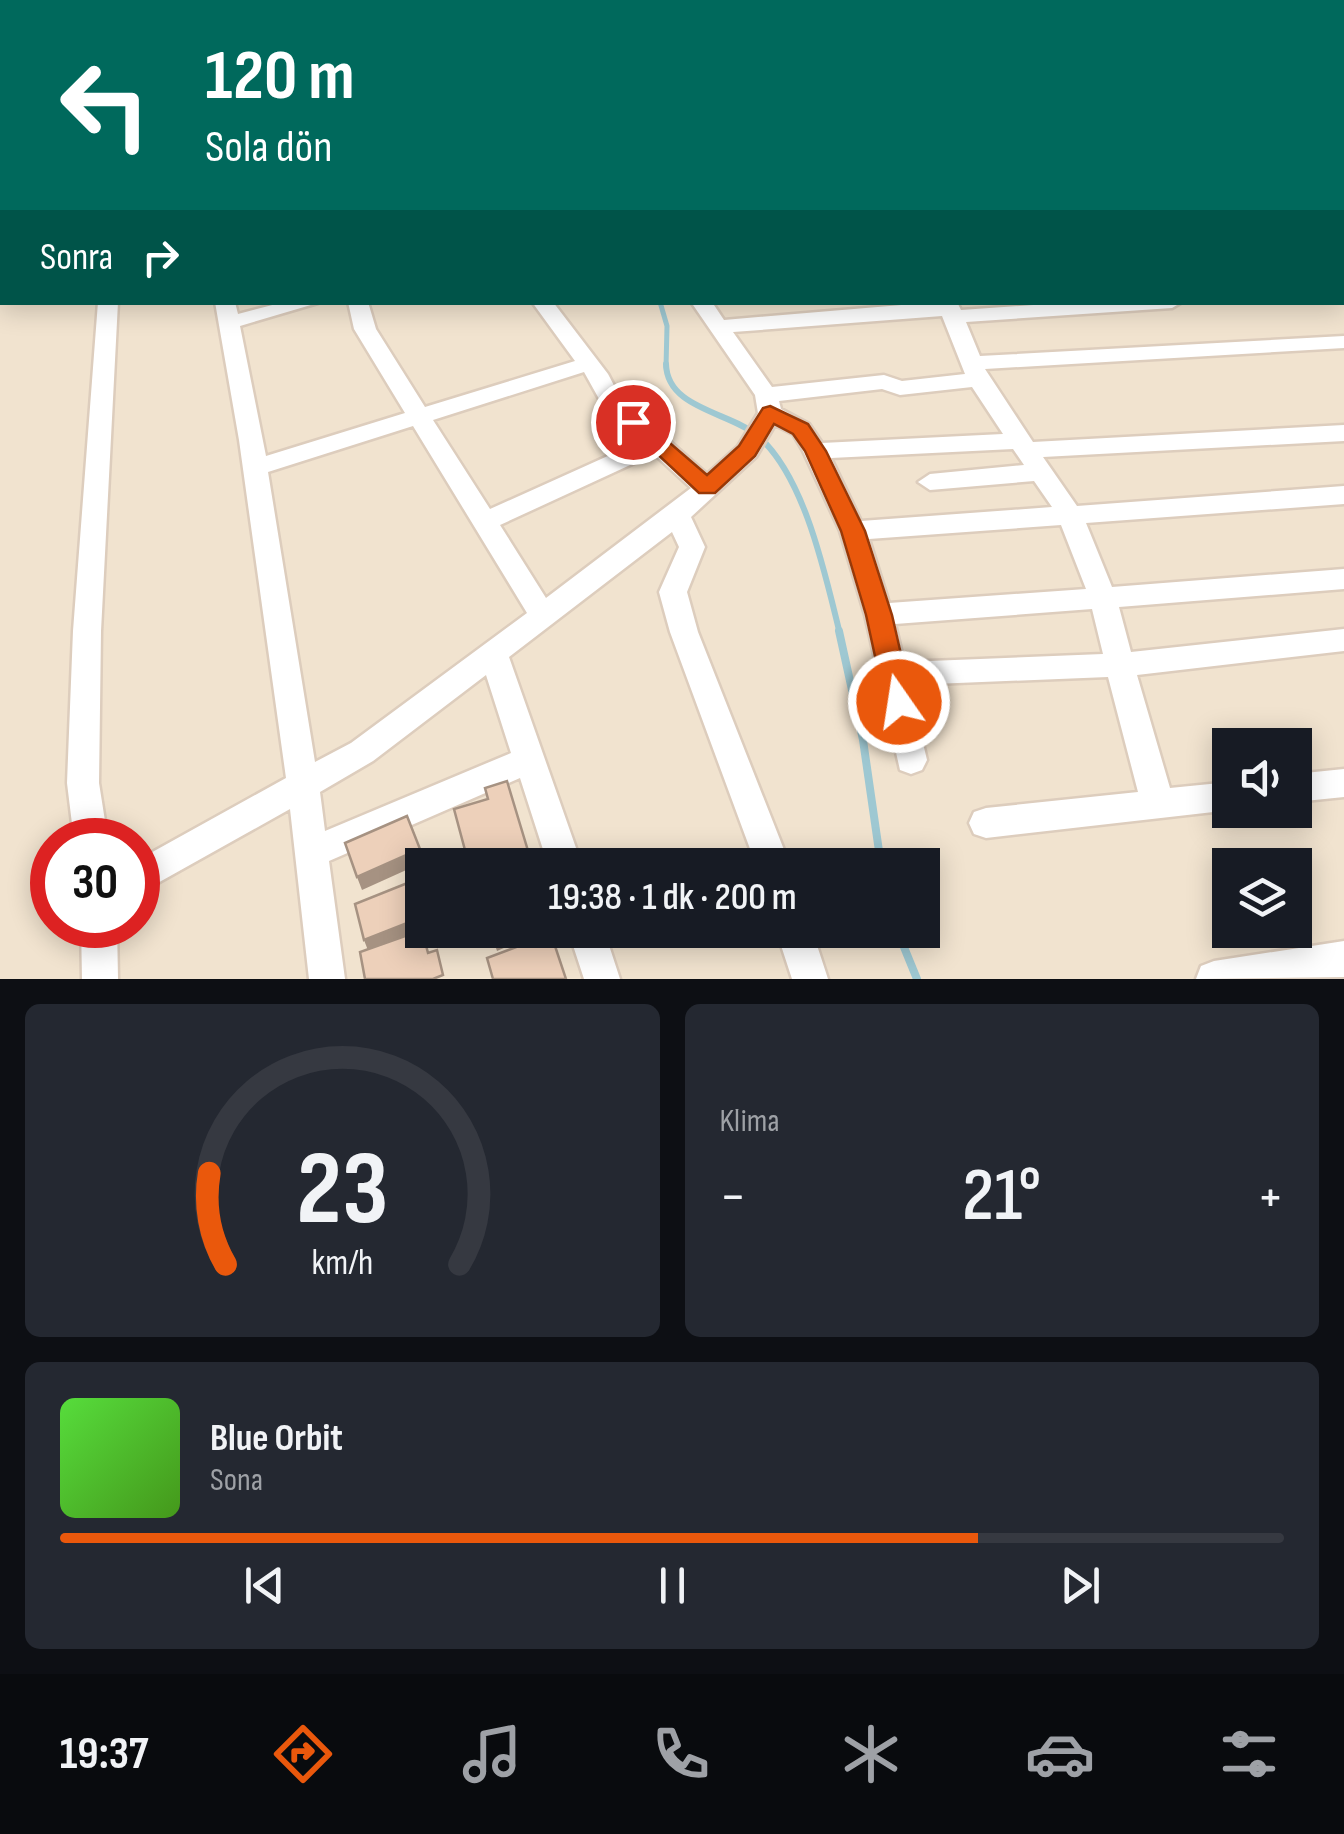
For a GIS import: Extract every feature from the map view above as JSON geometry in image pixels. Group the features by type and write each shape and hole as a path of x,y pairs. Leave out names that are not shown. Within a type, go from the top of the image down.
{"street":[{"path":"88,818 83,783 87,631 108,305"},
{"path":"286,305 226,312 255,468 303,786 327,979"},
{"path":"359,305 364,329 543,616"},
{"path":"544,305 611,401 707,488"},
{"path":"703,305 767,410 794,422 816,451 853,531 879,615 911,760"},
{"path":"718,327 950,309 1077,305"},
{"path":"950,309 975,371 1069,513 1103,598 1159,804"},
{"path":"767,410 884,382 900,388 975,371 1344,342"},
{"path":"255,468 588,364"},
{"path":"160,866 362,752 678,515 747,451 767,410"},
{"path":"816,451 1029,454 1344,433"},
{"path":"486,521 655,444"},
{"path":"930,482 1029,454"},
{"path":"853,531 1344,495"},
{"path":"678,515 692,546 673,592 684,632 767,848"},
{"path":"879,615 1344,579"},
{"path":"892,674 1120,666 1344,640"},
{"path":"493,653 560,848"},
{"path":"310,853 531,758"},
{"path":"1312,786 1344,783"},
{"path":"986,824 1212,798"},
{"path":"100,948 100,979"},
{"path":"592,948 602,979"},
{"path":"800,948 810,979"},
{"path":"1214,979 1344,960"}],"shaded area":[{"path":"0,305 1344,305 1344,979 0,979"}],"building":[{"path":"507,781 527,848 464,848 454,809 488,799 485,788"},
{"path":"407,816 420,848 405,848 405,856 357,877 345,843"},
{"path":"405,884 405,924 364,940 355,904"},
{"path":"405,936 405,948 427,948 428,953 437,950 443,975 433,979 365,979 360,952"},
{"path":"514,948 556,948 566,979 493,979 487,958"}],"waterway":[{"path":"661,305 667,326 666,364"},
{"path":"666,364 677,391 758,436 789,476 811,528 840,634"},
{"path":"839,631 863,740 879,848"},
{"path":"904,948 917,979"}],"route":[{"path":"633,422 707,488 747,451 770,413 794,422 801,429 816,451 853,531 879,615 899,702"}]}
